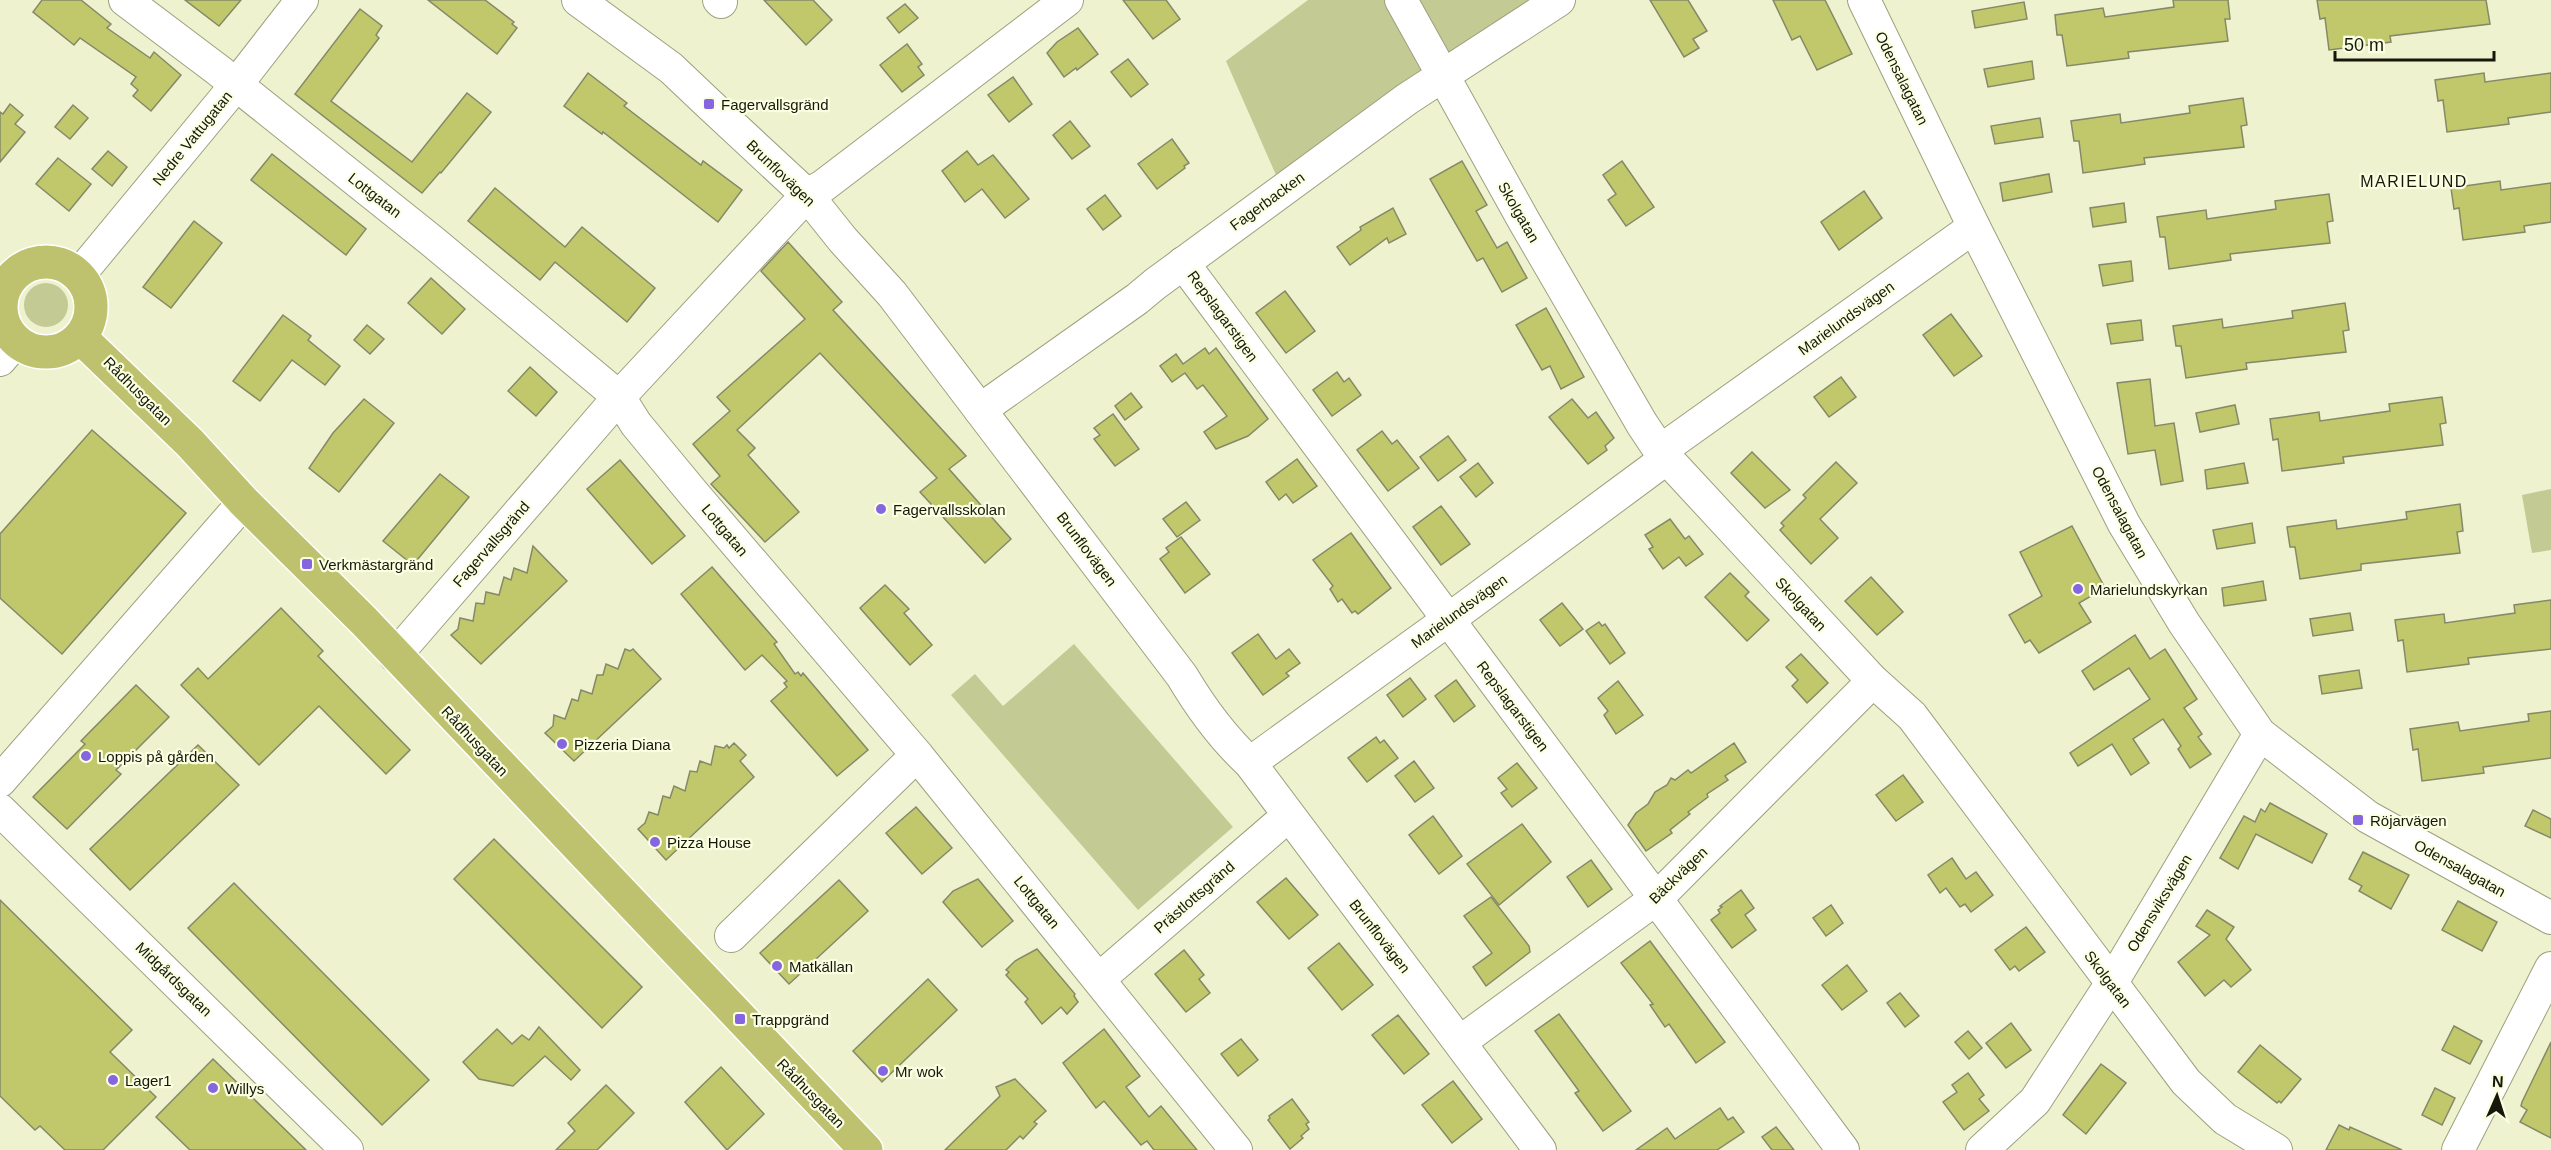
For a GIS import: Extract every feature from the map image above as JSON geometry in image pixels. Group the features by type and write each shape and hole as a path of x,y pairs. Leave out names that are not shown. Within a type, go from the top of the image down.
{"main road":[{"path":"36,262 59,263 79,275 87,286 91,306 87,326 80,337 69,346 56,351 8,350 7,331 2,318 5,273 36,262"},
{"name":"Rådhusgatan","path":"80,337 190,442 244,502 364,621 866,1150"}],"street":[{"name":"Lottgatan","path":"125,0 432,241 619,397 636,424 917,755 1236,1150"},
{"name":"Nedre Vattugatan","path":"79,275 236,85 302,0"},
{"name":"Brunflovägen","path":"578,0 671,68 807,195 843,240 892,294 1182,676 1214,724 1250,763 1460,1042 1526,1145"},
{"name":"Fagervallsgränd","path":"395,656 619,397 807,195 823,186 1067,0"},
{"name":"Skolgatan","path":"1401,0 1615,379 1664,454 1874,681 1912,716 2186,1082 2225,1119 2276,1150"},
{"name":"Fagerbacken","path":"980,410 1137,299 1183,263 1443,75 1559,0"},
{"name":"Odensalagatan","path":"1864,0 1974,227 2124,524 2184,622 2260,734 2368,817 2551,918"},
{"name":"Marielundsvägen","path":"1250,763 1448,621 1664,454 1974,227"},
{"name":"Repslagarstigen","path":"1183,263 1843,1150"},
{"path":"0,781 244,502"},
{"name":"Bäckvägen","path":"1460,1042 1657,898 1874,681"},
{"name":"Odensviksvägen","path":"1983,1150 2035,1101 2111,984 2260,734"},
{"path":"731,936 917,755"},
{"name":"Midgårdsgatan","path":"0,810 347,1150"},
{"name":"Prästlottsgränd","path":"1099,979 1288,816"},
{"path":"2458,1150 2551,968"}],"green space":[{"path":"1308,0 1535,0 1276,175 1226,61"},
{"path":"46,283 55,284 62,289 67,296 67,314 62,321 55,326 46,327 37,326 30,321 25,314 24,305 25,296 30,289 37,284"},
{"path":"2551,489 2551,550 2532,553 2522,495"},
{"path":"1074,644 1233,827 1138,910 951,695 975,674 1003,706"}],"building":[{"path":"42,0 81,0 111,24 107,28 150,58 154,52 181,75 151,111 133,96 138,90 131,84 136,77 80,38 74,45 33,12"},
{"path":"185,0 241,0 219,26"},
{"path":"428,0 485,0 514,22 512,24 517,28 497,54"},
{"path":"764,0 813,0 832,20 806,45"},
{"path":"1123,0 1166,0 1180,19 1153,39"},
{"path":"1650,0 1688,0 1707,31 1693,39 1699,48 1684,57"},
{"path":"1773,0 1825,0 1852,54 1817,70 1800,36 1792,40"},
{"path":"2173,0 2228,0 2230,19 2225,19 2228,41 2128,52 2129,58 2067,66 2062,35 2057,35 2055,15 2103,8 2105,17 2174,7"},
{"path":"2317,0 2486,0 2490,24 2390,36 2391,42 2329,50 2325,18 2320,19"},
{"path":"2024,2 2027,19 1975,28 1972,11"},
{"path":"905,4 918,18 899,33 887,18"},
{"path":"360,9 382,26 376,35 379,38 331,101 412,162 467,93 491,112 422,193 295,94"},
{"path":"1078,28 1098,54 1064,77 1047,53 1057,42"},
{"path":"907,44 922,64 918,67 924,75 902,92 880,65"},
{"path":"1128,59 1148,84 1131,97 1111,72"},
{"path":"2032,61 2034,79 1988,87 1984,69"},
{"path":"588,73 627,103 624,106 701,165 703,161 742,190 718,222 603,132 602,134 564,106"},
{"path":"2484,73 2485,82 2551,73 2551,112 2508,118 2509,124 2447,132 2443,100 2438,101 2435,80"},
{"path":"1013,77 1032,104 1009,122 988,95"},
{"path":"2243,98 2247,125 2241,126 2244,147 2144,158 2145,164 2083,173 2079,141 2074,141 2071,121 2120,114 2121,123 2190,113 2189,106"},
{"path":"10,104 23,115 15,124 25,132 0,162 0,112 3,114"},
{"path":"73,105 88,118 70,139 55,127"},
{"path":"2040,118 2043,137 1995,144 1991,126"},
{"path":"1070,121 1090,146 1072,159 1053,135"},
{"path":"1172,139 1189,163 1157,189 1138,164"},
{"path":"108,151 127,167 112,186 92,169"},
{"path":"967,151 978,165 993,155 1029,199 1005,218 982,189 965,202 942,171"},
{"path":"272,154 366,229 346,255 251,180"},
{"path":"58,158 91,184 69,211 36,184"},
{"path":"1462,161 1487,205 1476,211 1497,248 1507,242 1527,278 1502,292 1483,258 1477,261 1430,179"},
{"path":"1622,161 1654,207 1626,226 1608,200 1616,194 1603,175"},
{"path":"2049,174 2052,192 2003,201 2000,183"},
{"path":"2500,181 2501,190 2551,183 2551,222 2524,226 2525,232 2463,240 2459,208 2454,209 2451,188"},
{"path":"495,188 565,247 582,227 655,288 627,322 555,262 540,280 468,221"},
{"path":"1864,191 1882,218 1839,250 1821,222"},
{"path":"2329,194 2333,221 2327,222 2330,243 2230,254 2231,260 2169,269 2165,237 2160,237 2157,217 2206,210 2207,219 2276,209 2275,201"},
{"path":"1105,195 1121,216 1103,230 1087,209"},
{"path":"2124,203 2126,222 2093,227 2090,208"},
{"path":"1393,208 1406,234 1389,243 1387,238 1350,265 1337,247 1361,230 1360,227"},
{"path":"194,221 222,243 171,308 143,287"},
{"path":"788,242 842,302 833,310 966,456 949,469 1011,539 985,563 920,492 937,478 820,353 737,430 755,448 748,455 799,512 765,542 711,484 720,476 693,444 730,411 717,397 805,319 761,271"},
{"path":"2131,261 2133,281 2103,286 2099,265"},
{"path":"431,278 465,309 442,334 408,303"},
{"path":"1285,291 1315,331 1286,353 1256,313"},
{"path":"2345,303 2349,330 2343,331 2346,352 2246,363 2247,369 2186,378 2181,346 2176,346 2173,326 2222,319 2223,328 2293,318 2292,311"},
{"path":"1546,308 1584,377 1561,389 1550,366 1542,370 1516,325"},
{"path":"1951,314 1982,356 1954,376 1923,335"},
{"path":"283,315 311,336 308,340 340,366 325,385 292,360 260,401 233,381"},
{"path":"2141,320 2143,340 2111,344 2107,324"},
{"path":"367,325 384,339 370,354 354,340"},
{"path":"1205,348 1209,354 1216,348 1268,419 1248,436 1216,449 1204,432 1227,416 1203,385 1197,389 1185,373 1172,382 1160,366 1176,354 1183,364"},
{"path":"530,367 557,392 536,416 508,391"},
{"path":"1337,372 1344,382 1349,378 1361,395 1332,416 1313,390"},
{"path":"1841,377 1856,397 1829,417 1814,397"},
{"path":"2150,379 2155,426 2174,423 2183,481 2161,485 2155,450 2128,454 2117,383"},
{"path":"1131,393 1142,407 1125,420 1115,406"},
{"path":"2442,397 2446,423 2440,424 2443,445 2343,457 2344,463 2282,471 2278,439 2273,440 2270,419 2319,412 2320,421 2390,411 2389,404"},
{"path":"364,399 394,423 339,492 309,468 333,433"},
{"path":"1572,399 1588,418 1596,412 1614,438 1605,446 1607,450 1588,464 1549,417"},
{"path":"2235,405 2239,424 2200,432 2196,413"},
{"path":"1113,414 1139,449 1115,466 1094,439 1100,435 1094,428"},
{"path":"92,430 186,513 62,654 0,598 0,534"},
{"path":"1382,431 1392,444 1397,440 1419,468 1388,491 1357,450"},
{"path":"1448,436 1466,460 1438,481 1420,457"},
{"path":"1752,452 1790,490 1765,508 1731,473"},
{"path":"1297,459 1317,486 1293,503 1286,494 1279,500 1266,482"},
{"path":"620,460 685,536 652,564 587,489"},
{"path":"1836,462 1857,483 1820,519 1838,538 1811,564 1780,530 1784,526 1781,523 1806,498 1803,495"},
{"path":"1478,463 1493,483 1476,497 1460,477"},
{"path":"2244,463 2248,483 2207,489 2205,470"},
{"path":"440,474 469,497 413,565 383,541"},
{"path":"1186,502 1200,520 1177,537 1163,519"},
{"path":"2460,504 2463,531 2457,532 2460,553 2361,564 2361,570 2300,579 2295,547 2290,547 2287,527 2336,520 2337,529 2407,519 2406,512"},
{"path":"1441,506 1470,544 1441,565 1413,527"},
{"path":"1670,519 1685,539 1689,536 1703,554 1686,566 1679,557 1663,569 1649,549 1653,547 1645,535"},
{"path":"2252,523 2255,543 2217,549 2213,530"},
{"name":"Marielundskyrkan","path":"2072,526 2105,588 2079,603 2091,622 2039,653 2030,640 2025,643 2009,615 2042,596 2020,552"},
{"path":"1351,533 1391,588 1358,614 1355,611 1352,613 1342,599 1338,602 1330,589 1333,586 1313,560"},
{"path":"1181,537 1210,574 1185,593 1160,559 1169,552 1166,548"},
{"path":"533,546 567,581 481,664 451,635 458,629 460,618 473,621 476,603 484,604 486,592 499,595 504,577 511,580 514,568 527,573"},
{"path":"712,567 777,642 774,644 795,674 798,672 801,676 803,673 868,750 837,776 771,701 787,687 784,683 787,681 762,655 745,670 681,594"},
{"path":"1730,573 1749,592 1745,596 1769,620 1747,641 1705,597"},
{"path":"1871,577 1903,612 1877,635 1845,601"},
{"path":"2263,581 2266,600 2224,606 2222,588"},
{"path":"885,585 909,609 904,613 932,645 910,665 860,608"},
{"path":"2551,600 2551,649 2468,658 2469,664 2407,672 2403,640 2398,641 2395,620 2444,614 2445,623 2515,613 2514,605"},
{"path":"1562,603 1583,629 1560,646 1540,620"},
{"path":"281,608 323,651 318,656 410,750 386,774 319,706 259,765 181,685 198,668 208,679"},
{"path":"2350,613 2353,630 2313,636 2310,619"},
{"path":"1599,622 1602,626 1605,624 1625,653 1610,664 1586,631"},
{"path":"1258,634 1276,659 1289,649 1300,663 1286,673 1289,676 1263,695 1232,653"},
{"path":"2135,635 2150,659 2165,649 2197,699 2184,708 2202,734 2198,737 2211,754 2190,768 2178,749 2181,746 2163,719 2133,739 2149,763 2131,775 2112,744 2078,766 2070,753 2150,699 2129,668 2094,690 2082,671"},
{"path":"625,649 630,651 633,649 661,679 574,761 545,733 553,726 554,715 565,719 572,699 578,701 581,690 592,694 597,675 603,675 606,664 618,669"},
{"path":"1801,654 1828,683 1807,703 1792,686 1798,680 1786,667"},
{"path":"2359,670 2362,688 2322,694 2319,676"},
{"path":"1410,678 1426,699 1403,717 1387,695"},
{"path":"1456,680 1475,706 1454,722 1435,696"},
{"path":"1618,681 1643,715 1616,734 1604,715 1608,711 1598,698"},
{"path":"136,685 169,717 116,770 121,774 67,829 33,797 85,744 81,741"},
{"path":"2551,711 2551,758 2483,767 2484,773 2422,781 2418,749 2413,750 2410,729 2458,722 2460,731 2529,721 2528,714"},
{"path":"1376,737 1380,743 1384,740 1398,758 1367,782 1348,758"},
{"path":"734,743 746,755 740,761 754,777 666,860 638,829 645,823 649,812 658,815 663,796 670,798 674,786 685,791 690,771 697,772 700,761 711,765 715,746 724,748 727,745 729,748"},
{"path":"1734,743 1746,762 1725,776 1728,780 1707,794 1708,797 1670,830 1672,833 1646,851 1628,825 1636,813 1648,804 1655,792 1667,785 1671,778 1675,780 1688,770 1691,773"},
{"path":"198,745 239,785 130,890 90,849"},
{"path":"1414,761 1434,788 1415,802 1395,776"},
{"path":"1517,763 1537,788 1512,807 1501,793 1507,789 1498,778"},
{"path":"1903,775 1923,802 1896,821 1876,795"},
{"path":"2270,803 2327,834 2312,863 2256,834 2238,869 2220,858 2244,816 2255,822 2261,809 2265,812"},
{"path":"916,807 952,848 922,874 886,833"},
{"path":"2533,810 2551,819 2551,838 2525,826"},
{"path":"1433,816 1462,856 1439,874 1409,835"},
{"path":"1522,824 1551,862 1499,905 1467,864"},
{"path":"494,839 642,987 602,1028 454,879"},
{"path":"2363,852 2409,875 2391,909 2359,891 2362,886 2349,879"},
{"path":"1952,858 1966,879 1976,872 1993,895 1971,912 1965,904 1960,907 1946,888 1940,893 1928,875"},
{"path":"1591,860 1612,889 1588,907 1567,877"},
{"path":"1286,878 1318,915 1289,939 1257,902"},
{"path":"978,879 1013,921 982,947 943,902 953,891"},
{"path":"839,880 868,911 789,984 760,953"},
{"path":"234,883 429,1080 382,1125 188,928"},
{"path":"1741,890 1754,908 1745,915 1756,930 1732,948 1711,920 1720,913 1718,910 1722,907 1720,906"},
{"path":"1491,897 1529,946 1530,952 1486,986 1473,967 1492,953 1464,916"},
{"path":"0,900 132,1030 110,1052 156,1097 103,1150 65,1150 40,1126 35,1130 0,1096"},
{"path":"2458,901 2497,922 2482,951 2442,930"},
{"path":"1831,905 1843,923 1826,936 1813,918"},
{"path":"2207,910 2234,927 2226,939 2251,970 2231,987 2224,980 2205,996 2178,962 2210,935 2196,926"},
{"path":"2026,927 2045,952 2019,971 2015,966 2010,970 1995,950"},
{"path":"1650,941 1725,1042 1696,1063 1669,1024 1665,1027 1650,1005 1653,1004 1621,963"},
{"path":"1339,943 1373,985 1342,1010 1308,968"},
{"path":"1037,949 1075,994 1078,1002 1067,1014 1061,1007 1042,1024 1025,1002 1028,999 1006,975 1009,972 1006,970 1015,961"},
{"path":"1184,950 1204,975 1199,979 1210,993 1186,1012 1155,974"},
{"path":"1847,965 1867,991 1842,1010 1822,985"},
{"path":"928,979 957,1010 882,1082 853,1051"},
{"path":"1900,993 1919,1016 1905,1027 1887,1003"},
{"path":"1559,1014 1631,1111 1603,1131 1575,1093 1579,1091 1535,1031"},
{"path":"1398,1015 1429,1054 1404,1074 1372,1035"},
{"path":"2011,1023 2031,1050 2006,1068 1986,1043"},
{"path":"2454,1026 2482,1041 2470,1064 2442,1050"},
{"path":"539,1027 580,1070 571,1080 545,1056 513,1086 479,1079 463,1062 497,1029 512,1044 522,1035 529,1040"},
{"path":"1104,1029 1140,1076 1126,1087 1149,1117 1161,1106 1197,1150 1154,1150 1147,1141 1141,1145 1104,1101 1096,1108 1063,1063"},
{"path":"1968,1031 1982,1048 1969,1059 1955,1042"},
{"path":"1241,1039 1258,1060 1238,1076 1221,1054"},
{"path":"2551,1042 2551,1138 2520,1122 2527,1110 2521,1106 2522,1102"},
{"path":"2260,1045 2301,1079 2281,1103 2279,1101 2277,1103 2238,1072"},
{"name":"Willys","path":"213,1059 306,1150 190,1150 156,1117"},
{"path":"2101,1064 2126,1083 2086,1134 2063,1115"},
{"path":"721,1067 764,1114 727,1150 685,1102"},
{"path":"1968,1073 1984,1095 1979,1099 1989,1111 1964,1130 1943,1102 1957,1092 1952,1085"},
{"path":"1015,1079 1046,1111 1034,1122 1037,1124 1023,1139 1020,1136 1006,1150 945,1150 1000,1096 996,1087"},
{"path":"1453,1081 1482,1119 1452,1143 1422,1105"},
{"path":"606,1085 634,1113 597,1150 556,1150 575,1131 568,1123"},
{"path":"2435,1088 2455,1098 2442,1125 2422,1115"},
{"path":"1292,1099 1309,1122 1306,1124 1309,1129 1301,1136 1303,1138 1290,1149 1268,1120 1269,1116"},
{"path":"1720,1108 1728,1120 1733,1117 1744,1132 1717,1150 1636,1150 1667,1128 1675,1139"},
{"path":"2339,1125 2349,1130 2350,1127 2402,1150 2326,1150"},
{"path":"1776,1127 1794,1150 1772,1150 1762,1137"}],"place":[{"name":"Fagervallsgränd","path":"709,104"},
{"name":"Fagervallsskolan","path":"881,509"},
{"name":"Verkmästargränd","path":"307,564"},
{"name":"Marielundskyrkan","path":"2078,589"},
{"name":"Pizzeria Diana","path":"562,744"},
{"name":"Loppis på gården","path":"86,756"},
{"name":"Röjarvägen","path":"2358,820"},
{"name":"Pizza House","path":"655,842"},
{"name":"Matkällan","path":"777,966"},
{"name":"Trappgränd","path":"740,1019"},
{"name":"Mr wok","path":"883,1071"},
{"name":"Lager1","path":"113,1080"},
{"name":"Willys","path":"213,1088"}],"district":[{"name":"MARIELUND","path":"2414,181"}]}
